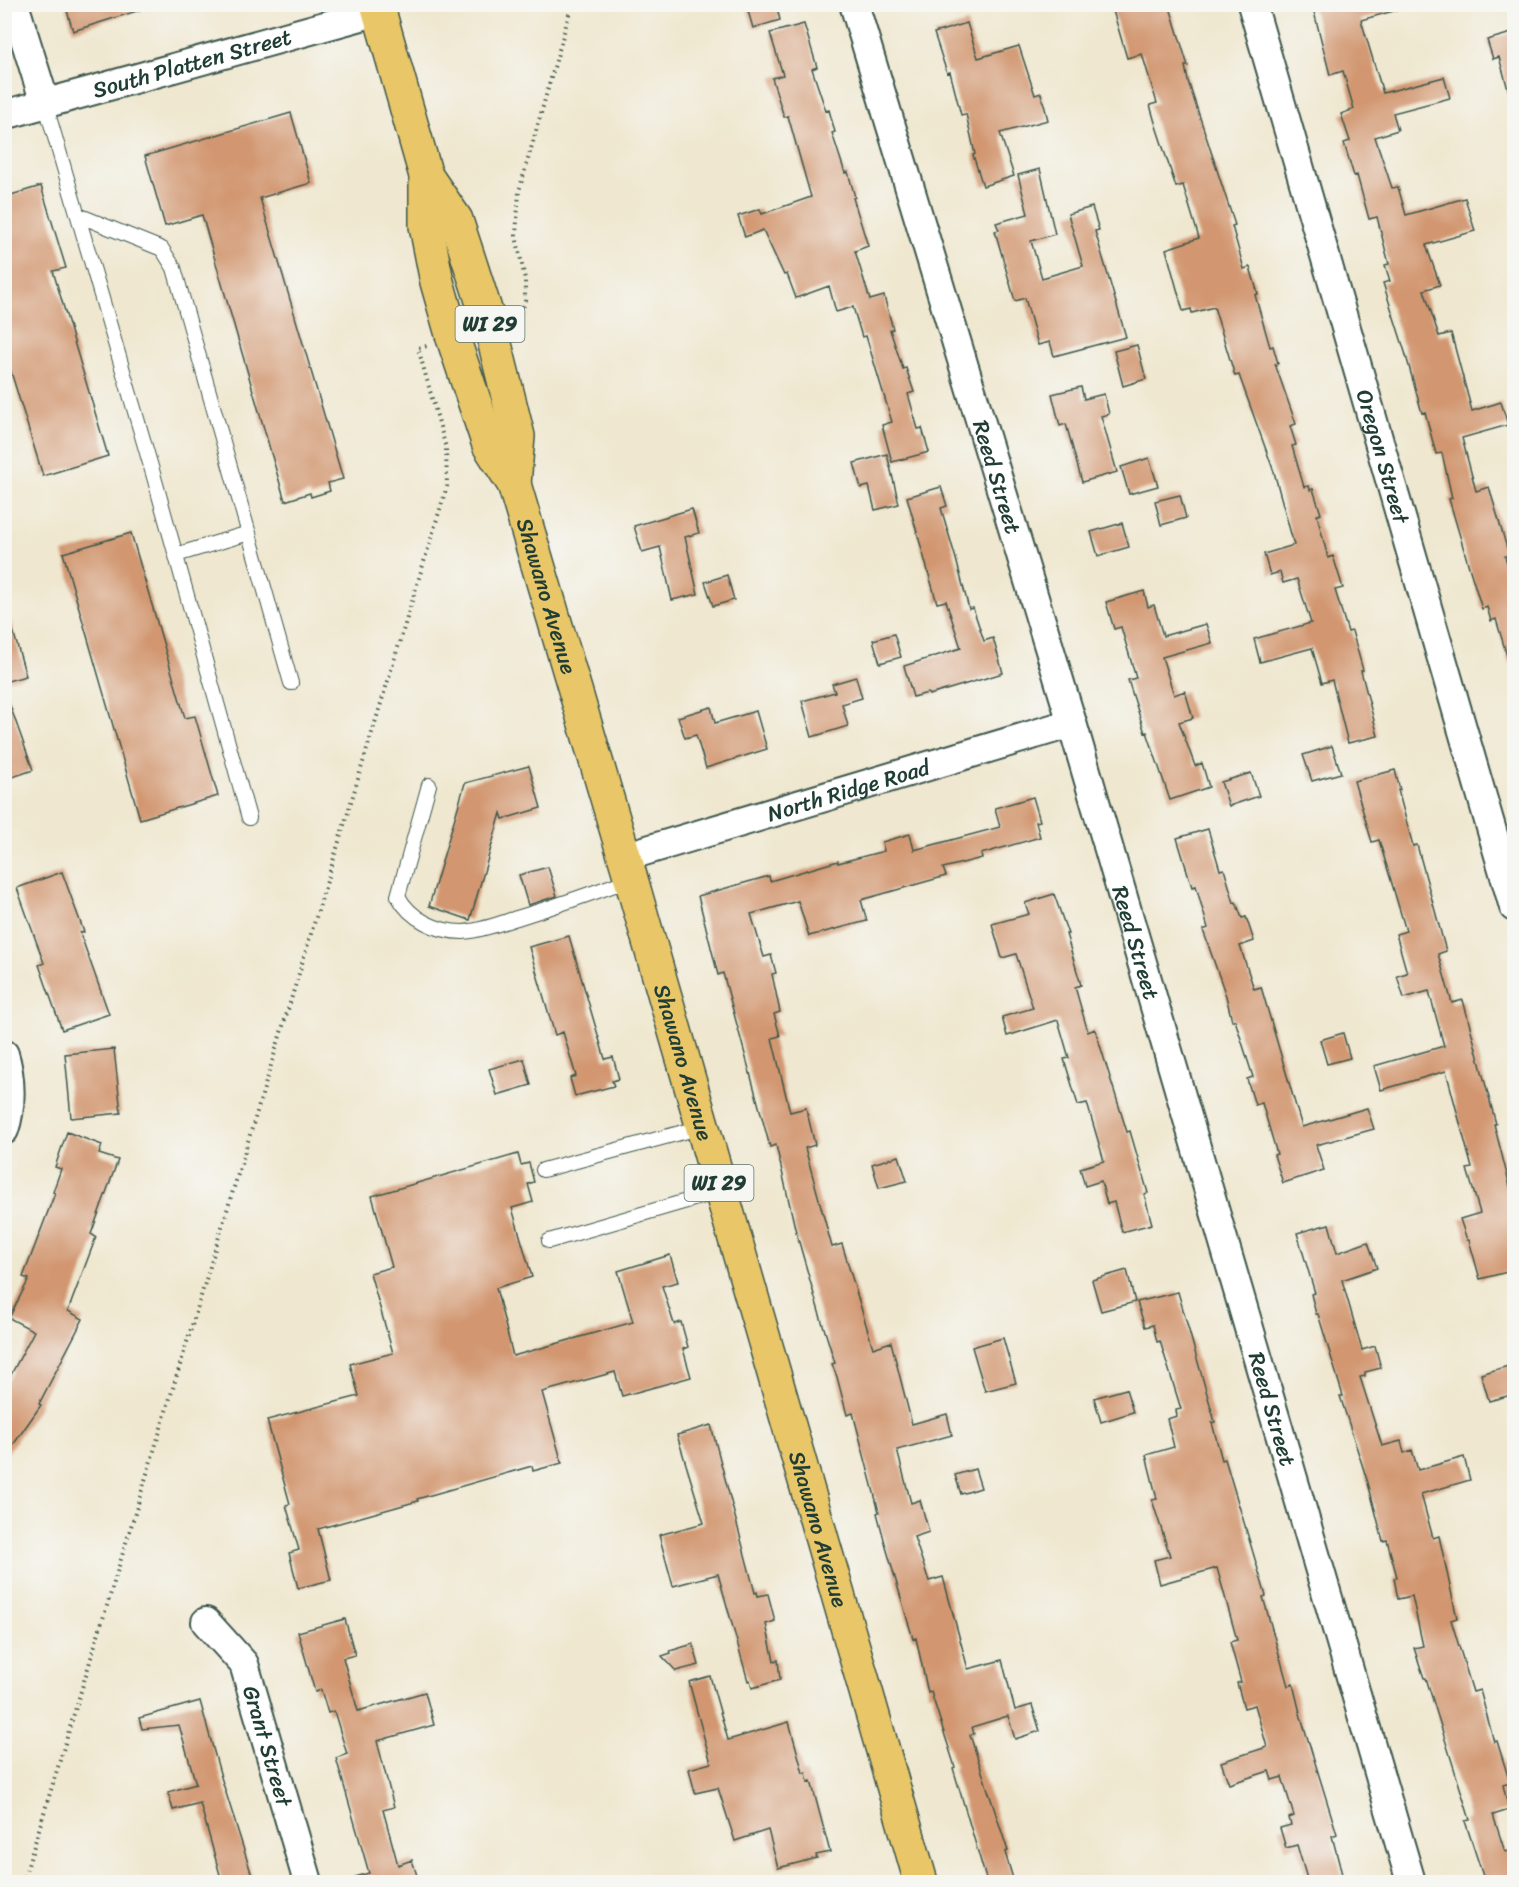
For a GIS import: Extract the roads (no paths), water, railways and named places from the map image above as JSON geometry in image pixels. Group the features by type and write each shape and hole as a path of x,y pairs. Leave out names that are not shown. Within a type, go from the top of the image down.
{"main road":[{"name":"Shawano Avenue","path":"378,8 426,176 426,226 440,293 489,445 514,484 628,868 921,1882"}],"street":[{"path":"14,4 45,103"},
{"name":"Reed Street","path":"854,4 1072,723 1411,1882"},
{"name":"Oregon Street","path":"1252,4 1515,907"},
{"name":"South Platten Street","path":"4,115 378,8"},
{"name":"North Ridge Road","path":"628,868 1072,723"},
{"path":"4,1054 9,1070 8,1120 4,1130"},
{"name":"Grant Street","path":"206,1622 244,1664 308,1882"}],"lane":[{"path":"45,103 176,555 249,818"},
{"path":"78,215 162,249 174,268 291,682"},
{"path":"176,555 249,533"},
{"path":"429,784 398,896 404,907 414,917 439,928 464,932 499,924 573,901 628,868"},
{"path":"543,1170 702,1127"},
{"path":"549,1241 721,1191"}]}
